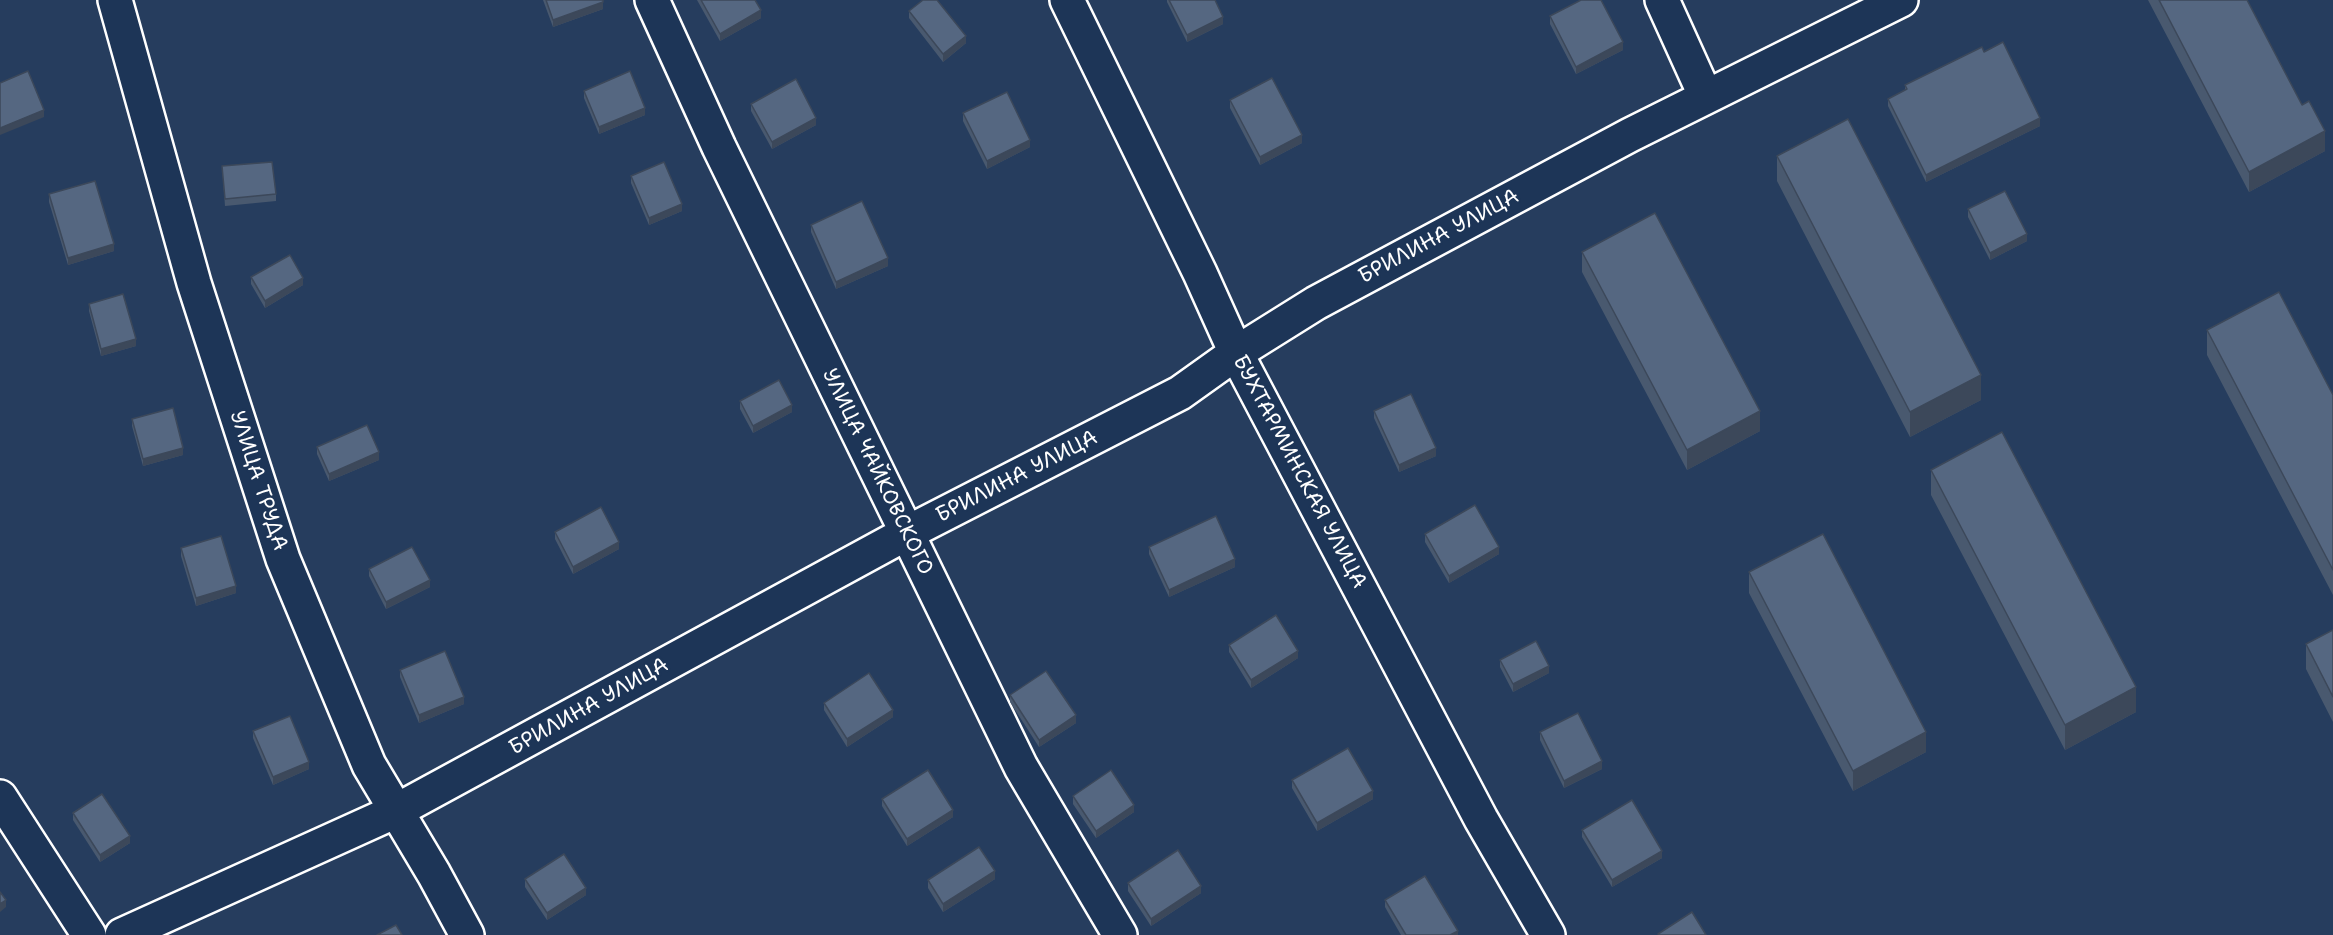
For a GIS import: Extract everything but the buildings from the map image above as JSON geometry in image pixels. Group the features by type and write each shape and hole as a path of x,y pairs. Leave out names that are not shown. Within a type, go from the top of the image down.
{"street":[{"name":"УЛИЦА ТРУДА","path":"115,0 194,283 283,559 369,765 467,935"},
{"name":"УЛИЦА ЧАЙКОВСКОГО","path":"652,0 719,147 1021,767 1120,935"},
{"name":"БУХТАРМИНСКАЯ УЛИЦА","path":"1066,0 1200,273 1236,353 1481,819 1548,935"},
{"path":"1662,0 1706,97"},
{"name":"БРИЛИНА УЛИЦА","path":"122,935 396,812 907,533 1180,393 1236,353 1316,303 1630,135 1901,0"},
{"path":"0,797 88,935"}]}
